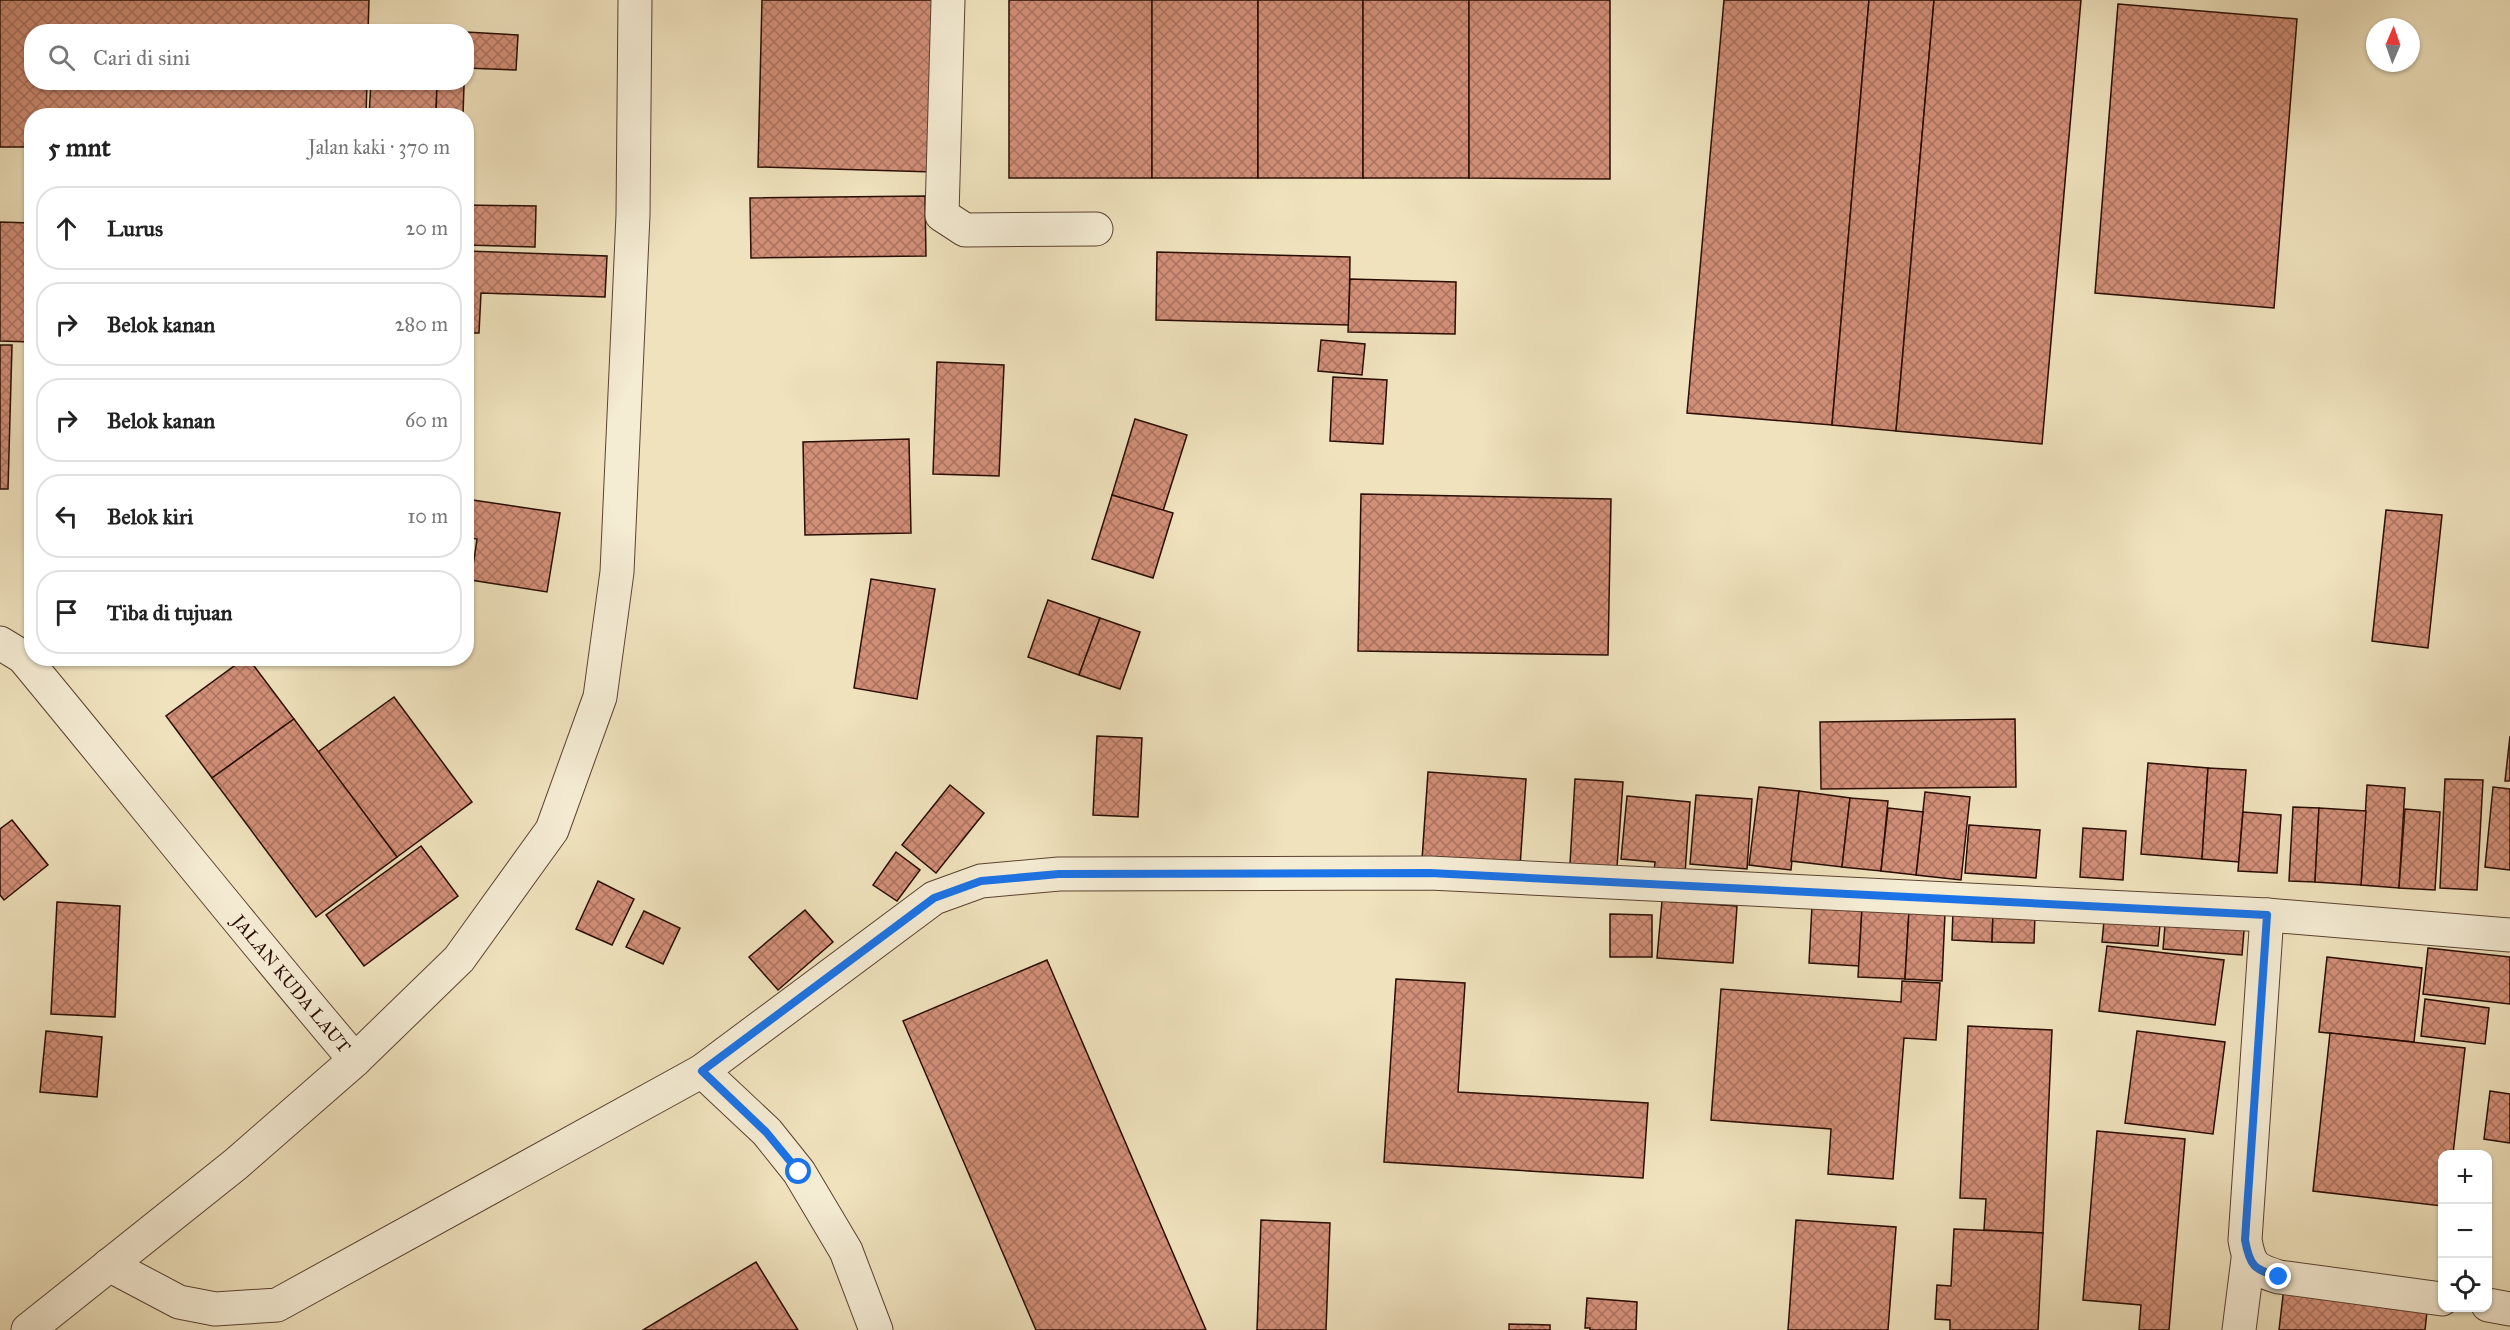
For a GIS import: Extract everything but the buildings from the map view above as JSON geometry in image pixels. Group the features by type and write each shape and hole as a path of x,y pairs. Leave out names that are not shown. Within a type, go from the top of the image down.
{"street":[{"path":"355,1060 459,959 552,830 600,697 617,572 633,215 635,0"},
{"path":"948,0 942,215 964,230 1096,229"},
{"name":"JALAN KUDA LAUT","path":"0,643 24,658"},
{"name":"JALAN KUDA LAUT","path":"28,1330 236,1164 355,1060 235,919 179,846 30,666"},
{"path":"108,1265 179,1302 215,1309 277,1305 702,1071 934,898 981,881 1059,874 1430,873 2267,915 2510,935"},
{"path":"2239,1330 2248,1259 2245,1240 2267,915"},
{"path":"702,1071 766,1132 799,1172 846,1251 876,1330"},
{"path":"2248,1259 2257,1270 2279,1277 2438,1298"},
{"path":"2492,1306 2510,1309"}],"route":[{"path":"799,1172 766,1132 702,1071 934,898 981,881 1059,874 1430,873 2267,915 2245,1240 2248,1259 2257,1270 2279,1277"}]}
